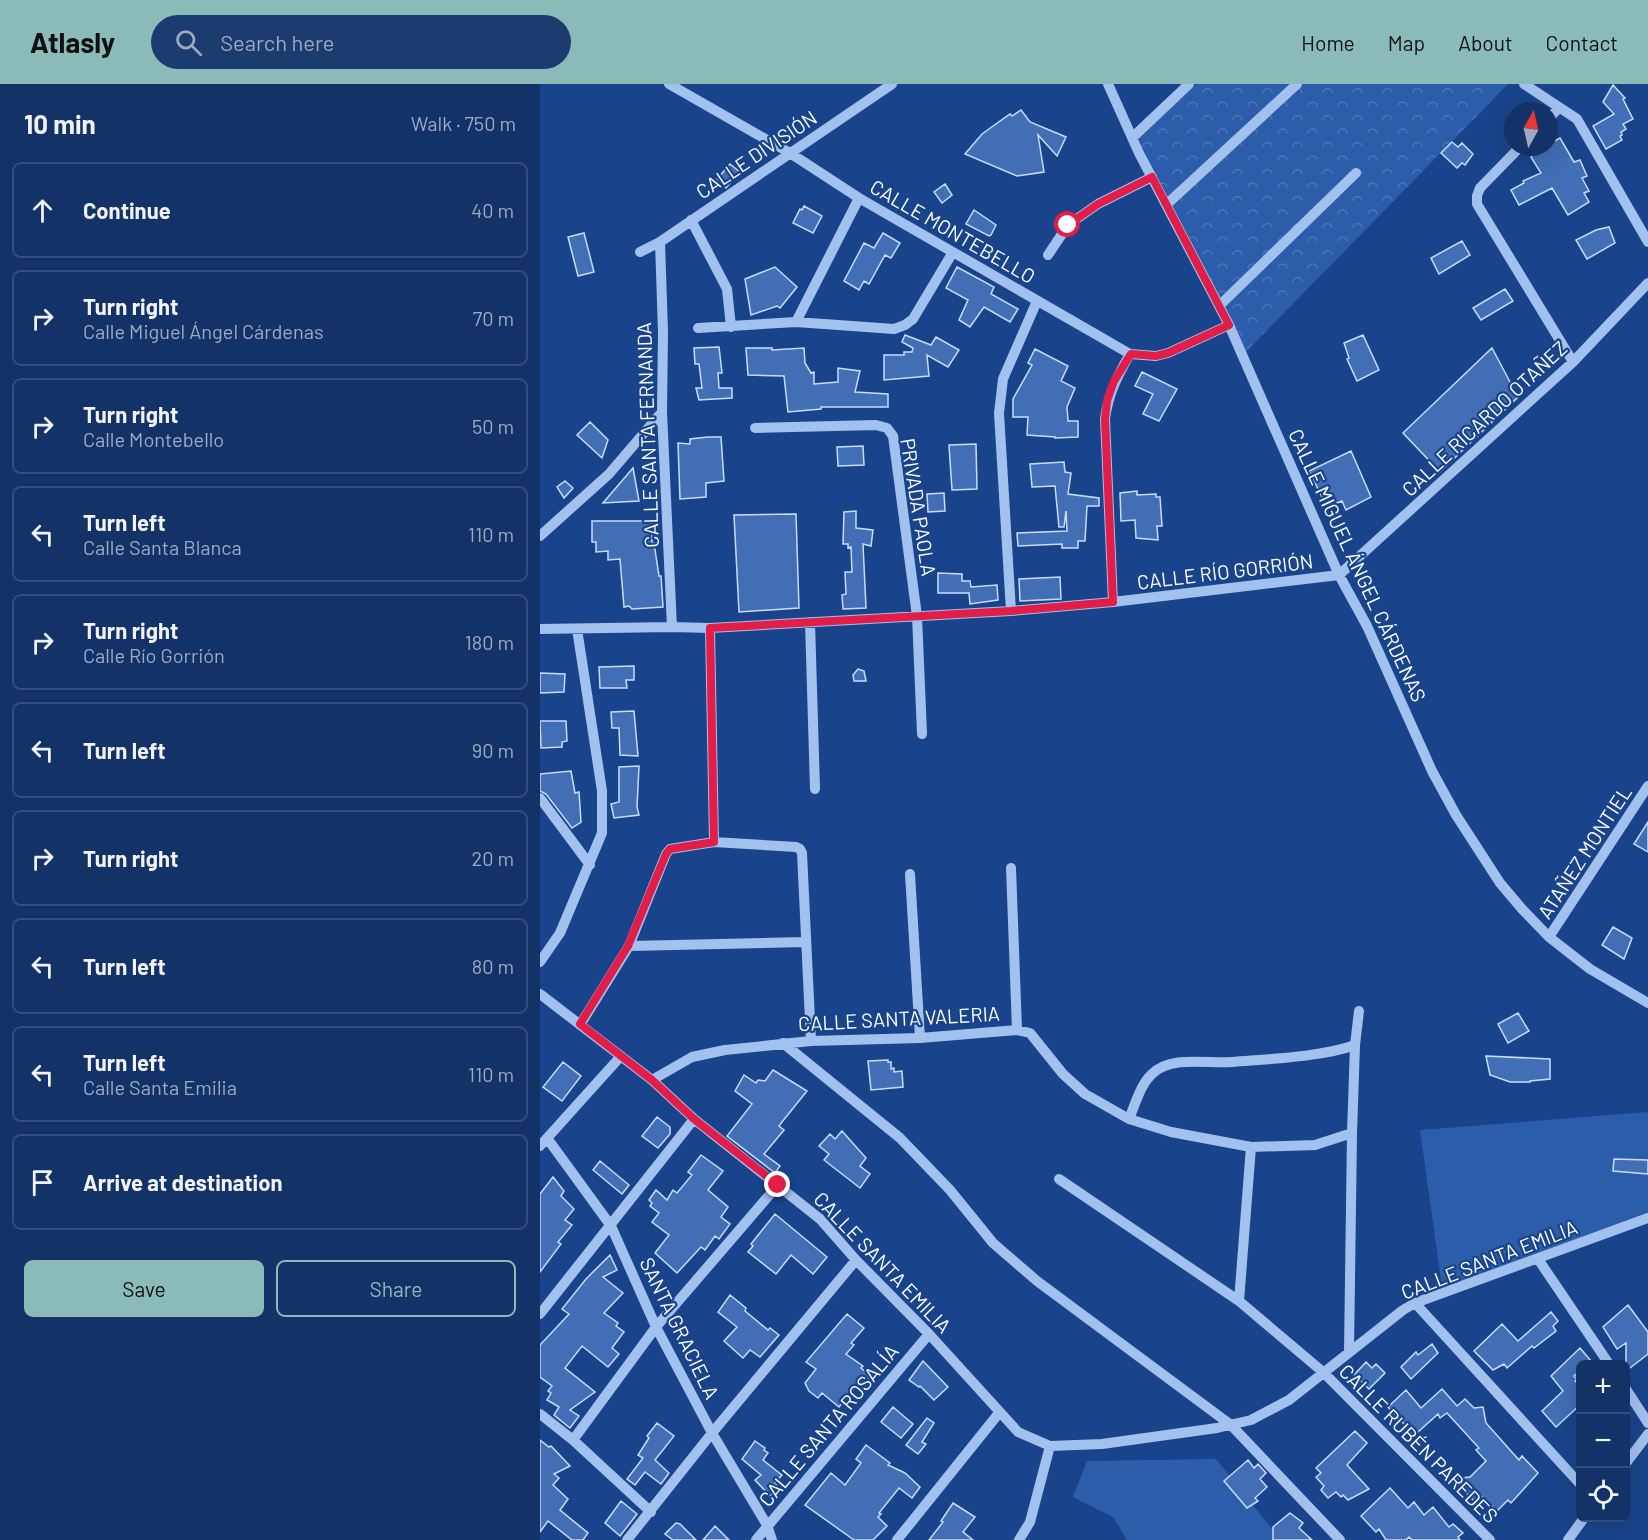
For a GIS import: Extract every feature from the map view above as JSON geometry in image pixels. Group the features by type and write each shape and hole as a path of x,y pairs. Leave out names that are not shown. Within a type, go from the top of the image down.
{"street":[{"name":"CALLE MONTEBELLO","path":"669,84 790,153 859,198 1131,354 1156,356 1168,353 1229,325"},
{"name":"CALLE DIVISIÓN","path":"640,252 660,242 892,84"},
{"name":"CALLE MIGUEL ÁNGEL CÁRDENAS","path":"1108,84 1152,177 1229,325 1339,575 1367,626 1432,771 1456,816 1500,883 1549,937 1590,969 1648,1003"},
{"path":"1132,137 1189,84"},
{"path":"1166,204 1297,84"},
{"path":"1524,84 1577,119 1648,242"},
{"path":"1511,156 1480,188 1477,204 1573,362"},
{"path":"1219,306 1356,173"},
{"path":"1048,255 1068,225 1098,204 1152,177"},
{"path":"796,322 859,198"},
{"path":"691,220 727,289 730,327"},
{"name":"CALLE SANTA FERNANDA","path":"660,242 663,332 662,412 672,627"},
{"path":"698,328 796,322 894,329 913,319 953,252"},
{"name":"CALLE RICARDO OTAÑEZ","path":"1339,575 1573,362 1648,283"},
{"path":"1011,611 999,413 1000,395 1003,379 1038,301"},
{"path":"1113,602 1105,419 1107,401 1114,381 1131,354"},
{"path":"540,536 609,474 662,412"},
{"name":"PRIVADA PAOLA","path":"755,428 876,425 887,428 893,436 917,616"},
{"name":"CALLE RÍO GORRIÓN","path":"540,629 710,628 1011,611 1113,602 1339,575"},
{"path":"917,616 922,734"},
{"path":"810,622 815,789"},
{"path":"710,628 714,842"},
{"path":"540,962 560,933 602,833 602,791 577,629"},
{"name":"ATAÑEZ MONTIEL","path":"1549,937 1648,786"},
{"path":"540,798 590,865"},
{"path":"580,1024 628,946 670,849 714,842 796,847 802,853 811,1041"},
{"path":"1011,868 1017,1030 1030,1034 1063,1074 1085,1094 1129,1119 1183,1134 1251,1147 1315,1145 1352,1133"},
{"path":"910,874 920,1038"},
{"path":"628,946 806,942"},
{"name":"CALLE SANTA EMILIA","path":"540,994 652,1080 694,1119 820,1219 1018,1432 1050,1446 1102,1444 1251,1420 1288,1400 1415,1303 1648,1218"},
{"path":"1348,1353 1352,1133 1355,1045 1359,1011"},
{"name":"CALLE SANTA VALERIA","path":"652,1080 692,1058 725,1050 811,1041 920,1038 1017,1030"},
{"path":"783,1043 900,1138 950,1190 993,1243 1028,1273 1231,1425 1340,1540"},
{"path":"1129,1119 1146,1081 1153,1072 1163,1067 1178,1063 1231,1062 1331,1052 1355,1045"},
{"path":"544,1142 621,1056"},
{"path":"540,1314 694,1119"},
{"name":"SANTA GRACIELA","path":"544,1142 611,1226 656,1327 712,1433 767,1525 772,1540"},
{"path":"1239,1301 1251,1147"},
{"name":"CALLE RUBÉN PAREDES","path":"1059,1179 1239,1301 1323,1372 1490,1540"},
{"path":"573,1440 656,1327 778,1185"},
{"path":"1538,1259 1606,1360"},
{"path":"627,1540 712,1433 856,1260"},
{"path":"1415,1303 1576,1479"},
{"name":"CALLE SANTA ROSALÍA","path":"756,1540 929,1334"},
{"path":"1630,1395 1648,1422"},
{"path":"897,1540 999,1413"},
{"path":"540,1414 573,1440 651,1512"},
{"path":"1630,1458 1648,1434"},
{"path":"1019,1540 1030,1522 1050,1446"},
{"path":"1568,1540 1581,1522"}],"green space":[{"path":"1197,84 1508,84 1240,358 1138,137"},
{"path":"1648,1112 1648,1215 1552,1252 1442,1287 1420,1130"},
{"path":"1216,1459 1281,1540 1127,1540 1113,1517 1073,1497 1087,1461"}],"building":[{"path":"1613,85 1625,98 1623,99 1633,119 1623,124 1626,129 1621,132 1622,140 1606,149 1593,126 1614,114 1603,102"},
{"path":"1021,110 1030,122 1066,137 1057,156 1038,135 1044,172 1017,176 965,154 982,134 1010,114 1012,116"},
{"path":"1560,138 1574,162 1580,160 1587,176 1582,178 1589,191 1584,193 1589,202 1568,215 1552,188 1519,205 1511,190 1524,183 1523,181 1541,173 1532,156 1558,156 1558,139"},
{"path":"1452,142 1458,147 1462,143 1473,154 1465,165 1462,163 1457,168 1441,153"},
{"path":"730,164 740,172 726,188 717,179"},
{"path":"945,184 952,195 942,203 934,192"},
{"path":"804,206 822,216 813,233 793,223"},
{"path":"974,210 996,225 991,235 966,224"},
{"path":"1609,227 1615,243 1587,259 1576,240 1596,230"},
{"path":"584,233 594,272 578,276 568,237"},
{"path":"883,233 900,243 891,258 885,255 869,284 864,281 859,290 844,281 864,243 874,248"},
{"path":"1462,241 1470,255 1439,274 1431,258"},
{"path":"775,267 797,287 780,308 777,306 751,315 745,279"},
{"path":"957,267 994,287 991,294 1018,309 1010,322 984,307 970,327 959,320 968,300 946,288"},
{"path":"1505,289 1513,301 1481,320 1473,308"},
{"path":"905,335 931,345 936,337 959,350 948,367 927,355 929,376 884,380 884,355 904,355 904,352 912,352 913,348 902,342"},
{"path":"1363,335 1379,370 1357,381 1347,359 1349,358 1344,343"},
{"path":"719,347 722,373 718,373 719,388 732,388 732,398 699,400 696,388 702,388 699,364 695,364 694,348"},
{"path":"746,348 772,348 772,350 804,348 805,363 811,373 814,372 814,384 838,382 838,368 860,371 855,392 888,394 888,407 821,407 821,409 788,412 784,376 748,375"},
{"path":"1492,348 1518,397 1440,472 1403,433"},
{"path":"1035,349 1068,366 1061,381 1075,388 1067,407 1068,421 1078,421 1078,437 1055,438 1027,435 1028,417 1013,417 1013,399 1032,365 1028,363"},
{"path":"1142,372 1177,389 1159,421 1143,414 1153,394 1135,386"},
{"path":"590,422 608,440 602,458 577,435"},
{"path":"721,437 724,481 706,483 706,497 680,499 678,443 690,444 690,439"},
{"path":"976,444 977,489 952,490 949,445"},
{"path":"863,446 864,465 838,466 837,447"},
{"path":"1351,451 1371,497 1346,510 1342,501 1327,507 1309,471"},
{"path":"1064,462 1065,472 1071,473 1068,494 1099,498 1099,506 1087,506 1085,541 1078,541 1078,548 1062,548 1062,544 1018,546 1017,533 1067,531 1066,511 1064,527 1059,527 1055,486 1032,487 1030,464"},
{"path":"633,468 639,501 603,503"},
{"path":"565,481 573,488 564,498 557,487"},
{"path":"1137,491 1137,495 1156,494 1156,497 1160,497 1162,526 1157,526 1158,540 1136,538 1135,520 1121,521 1120,493"},
{"path":"944,493 945,511 928,512 927,494"},
{"path":"856,511 856,528 873,530 871,546 863,544 866,608 843,609 842,595 846,594 845,572 852,572 851,547 848,548 848,544 843,544 844,512"},
{"path":"796,514 799,608 739,612 734,515"},
{"path":"592,521 652,521 652,543 654,543 659,576 661,576 663,607 632,609 629,606 624,607 620,559 608,560 608,551 596,552 596,542 592,542"},
{"path":"938,573 962,574 962,581 970,581 971,587 997,585 998,600 970,604 969,593 938,593"},
{"path":"1060,577 1061,599 1020,601 1019,579"},
{"path":"634,666 634,680 626,680 627,688 600,688 599,667"},
{"path":"858,669 864,671 866,681 854,681 853,675"},
{"path":"540,673 565,674 564,692 540,693"},
{"path":"634,711 638,756 620,755 619,728 612,728 611,712"},
{"path":"540,721 566,721 567,741 562,742 562,747 541,748"},
{"path":"639,766 637,807 639,815 614,818 611,804 619,802 619,767"},
{"path":"571,771 575,793 579,792 581,822 572,828 546,794 540,791 540,774"},
{"path":"1648,822 1648,852 1634,844"},
{"path":"1613,927 1632,938 1624,959 1602,945"},
{"path":"1518,1013 1529,1031 1508,1043 1498,1024"},
{"path":"1486,1056 1550,1059 1550,1079 1510,1082 1490,1075"},
{"path":"888,1060 894,1072 902,1071 903,1087 871,1090 868,1061"},
{"path":"563,1062 581,1076 562,1101 543,1087"},
{"path":"773,1070 807,1091 779,1126 784,1130 764,1154 780,1166 775,1173 727,1136 752,1104 735,1091 744,1075 756,1083 758,1080 765,1081"},
{"path":"657,1117 670,1127 670,1134 658,1148 642,1136"},
{"path":"842,1131 866,1158 860,1166 870,1174 860,1188 824,1160 829,1154 819,1146 830,1134 835,1139"},
{"path":"701,1155 723,1171 708,1190 728,1207 721,1217 730,1224 719,1239 715,1236 705,1250 701,1247 677,1273 655,1253 669,1235 652,1222 659,1213 650,1206 652,1203 649,1200 656,1190 667,1200 673,1190 677,1193 692,1175 688,1172"},
{"path":"1614,1159 1648,1160 1648,1174 1613,1171"},
{"path":"600,1161 629,1185 622,1194 593,1170"},
{"path":"553,1177 564,1191 561,1196 574,1209 565,1220 572,1225 558,1242 561,1244 540,1272 540,1194"},
{"path":"775,1214 827,1257 813,1274 791,1255 776,1274 748,1252 753,1246 751,1244"},
{"path":"610,1255 617,1270 603,1277 623,1293 604,1313 618,1323 616,1326 624,1332 612,1348 619,1354 608,1367 582,1346 565,1368 595,1392 570,1410 579,1416 570,1428 554,1415 559,1407 547,1400 551,1393 548,1391 552,1386 540,1377 540,1345 569,1314 562,1309 586,1279"},
{"path":"730,1295 768,1330 770,1328 779,1335 760,1357 750,1350 743,1358 724,1341 737,1327 718,1312"},
{"path":"1628,1305 1648,1332 1648,1354 1630,1368 1630,1360 1626,1360 1626,1343 1617,1349 1603,1327"},
{"path":"1551,1312 1558,1321 1553,1326 1556,1331 1534,1348 1532,1346 1507,1368 1504,1364 1493,1370 1474,1351 1502,1324 1518,1341"},
{"path":"847,1314 864,1328 851,1343 854,1345 846,1354 863,1366 861,1368 871,1376 862,1387 859,1383 839,1407 822,1393 818,1398 809,1391 805,1383 816,1369 806,1362"},
{"path":"1432,1344 1438,1353 1411,1379 1401,1367 1416,1352 1418,1355"},
{"path":"1580,1348 1590,1360 1576,1360 1574,1376 1576,1378 1576,1409 1556,1427 1542,1411 1563,1391 1551,1376"},
{"path":"923,1361 948,1387 934,1400 920,1386 909,1380"},
{"path":"1366,1362 1372,1368 1376,1364 1385,1373 1369,1389 1354,1375"},
{"path":"1442,1389 1457,1406 1465,1399 1474,1408 1483,1407 1486,1423 1519,1460 1522,1456 1538,1473 1511,1503 1508,1500 1497,1511 1481,1496 1475,1502 1453,1479 1470,1477 1486,1461 1476,1450 1479,1448 1447,1413 1440,1418 1438,1414 1418,1432 1416,1430 1411,1434 1388,1407 1406,1390 1421,1408"},
{"path":"893,1407 913,1424 901,1438 881,1422"},
{"path":"927,1418 934,1423 922,1442 926,1444 918,1454 906,1445"},
{"path":"657,1423 674,1436 655,1460 669,1473 661,1484 645,1472 635,1485 627,1479 643,1458 638,1455 649,1438 647,1436"},
{"path":"1355,1431 1367,1443 1347,1465 1369,1489 1348,1500 1336,1492 1328,1498 1321,1490 1324,1486 1316,1477 1321,1473 1316,1468"},
{"path":"540,1440 549,1447 551,1446 570,1466 554,1474 559,1478 553,1485 568,1499 560,1510 588,1533 583,1540 572,1540 548,1521 540,1532"},
{"path":"755,1441 768,1453 763,1460 782,1475 775,1483 779,1488 770,1496 755,1480 761,1475 742,1459"},
{"path":"866,1445 890,1463 888,1465 905,1473 920,1487 912,1498 899,1488 879,1513 881,1514 878,1517 887,1526 873,1540 854,1540 805,1505 831,1473 845,1485 861,1463 856,1459"},
{"path":"1248,1460 1254,1468 1258,1464 1266,1473 1260,1479 1267,1487 1255,1498 1258,1501 1247,1508 1224,1481"},
{"path":"1390,1488 1408,1508 1414,1502 1424,1515 1433,1507 1449,1527 1453,1524 1463,1533 1458,1537 1460,1540 1412,1540 1409,1537 1406,1540 1386,1540 1379,1529 1376,1532 1361,1516"},
{"path":"621,1501 637,1514 620,1536 605,1523"},
{"path":"953,1503 975,1517 963,1532 973,1540 929,1540 943,1522 941,1521"},
{"path":"1290,1513 1303,1523 1299,1528 1312,1540 1273,1540 1273,1527"},
{"path":"676,1523 680,1524 696,1540 673,1540 665,1534"},
{"path":"715,1526 729,1540 703,1540"}],"route":[{"path":"778,1185 694,1119 652,1080 580,1024 628,946 666,854 670,849 678,847 714,842 710,628 1011,611 1113,602 1104,435 1107,401 1114,381 1131,354 1156,356 1168,353 1229,325 1152,177 1098,204 1068,225"}]}
